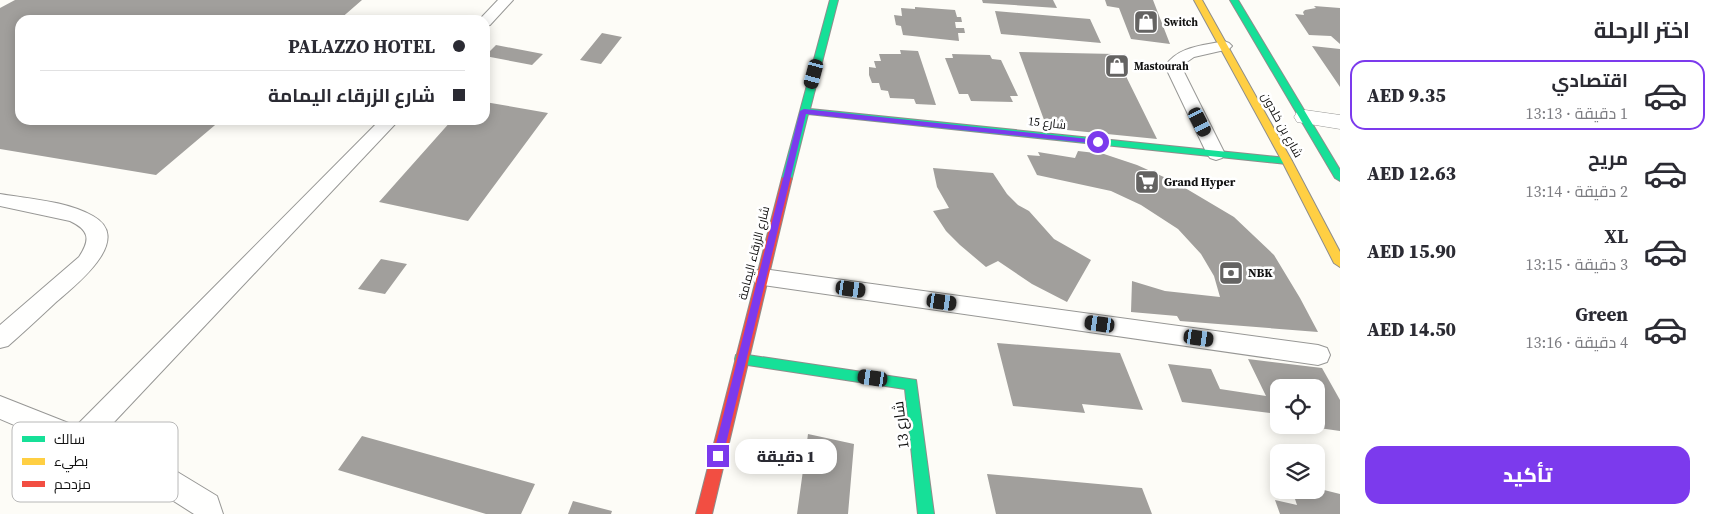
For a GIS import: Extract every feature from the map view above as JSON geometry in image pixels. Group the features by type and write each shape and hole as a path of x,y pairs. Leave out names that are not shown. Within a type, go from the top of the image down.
{"street":[{"name":"شارع الزرقاء اليمامة","path":"704,514 741,359 834,0"},
{"name":"شارع بن خلدون","path":"1198,0 1287,161 1340,264"},
{"name":"شارع بن خلدون","path":"1234,0 1340,178"},
{"name":"شارع 15","path":"804,111 1287,161"},
{"path":"1304,117 1340,122"},
{"name":"شارع 13","path":"741,359 911,384 926,514"}],"lane":[{"path":"490,17 506,0"},
{"path":"1216,154 1173,66 1176,60 1185,54 1224,46"},
{"path":"97,422 385,125"},
{"path":"0,200 71,214 86,219 94,226 97,238 95,248 87,262 0,339"},
{"path":"762,277 1318,355"},
{"path":"0,407 36,422"},
{"path":"178,488 207,506 209,514"}],"building":[{"path":"15,0 362,0 345,15 15,15 15,125 215,125 156,175 0,149 0,8"},
{"path":"982,0 1053,0 1057,8 983,3"},
{"path":"1105,0 1153,0 1170,44 1131,39 1119,8 1107,6"},
{"path":"1314,6 1340,8 1340,44 1331,36 1309,35 1295,14 1304,15 1303,12 1305,10 1316,8"},
{"path":"915,7 955,10 957,17 961,17 962,22 955,22 956,28 964,28 965,33 958,33 959,41 903,35 901,26 896,25 894,15 902,16 901,8 915,9"},
{"path":"995,11 1090,19 1101,43 1001,34"},
{"path":"602,33 622,37 601,64 580,60"},
{"path":"496,45 543,54 532,65 490,57 490,51"},
{"path":"1312,46 1340,49 1340,87"},
{"path":"900,50 918,51 936,105 916,104 914,99 890,98 888,91 881,90 879,83 872,83 869,67 876,68 874,61 881,61 879,54 901,54"},
{"path":"1019,52 1115,54 1157,139 1047,128"},
{"path":"952,54 990,55 992,59 1001,60 1018,96 1010,96 1013,102 971,101 968,94 959,94 945,58 953,58"},
{"path":"490,103 548,113 468,221 379,202 448,125 490,125"},
{"path":"1078,151 1104,154 1137,165 1175,182 1234,217 1274,255 1318,332 1180,321 1177,316 1131,312 1132,281 1165,291 1220,297 1214,276 1201,254 1178,229 1141,205 1111,191 1037,175 1027,155 1040,156 1038,152 1075,158"},
{"path":"933,168 993,173 1007,194 1018,205 1029,211 1054,239 1091,260 1067,302 1032,284 998,261 986,267 946,231 933,211 949,208 937,187"},
{"path":"381,259 407,264 385,294 358,289"},
{"path":"997,343 1120,353 1143,410 1082,404 1085,413 1013,406"},
{"path":"1248,359 1322,368 1340,400 1340,431 1325,429 1325,379 1270,379 1270,413 1182,402 1168,364 1211,369 1220,389 1266,396"},
{"path":"808,434 854,444 848,514 797,514"},
{"path":"362,436 535,484 521,514 486,514 338,470"},
{"path":"987,474 1142,488 1152,514 996,514"},
{"path":"1325,490 1340,494 1340,514 1280,514 1275,500 1297,505 1295,499 1325,499"},
{"path":"573,501 612,511 611,514 568,514"}],"traffic: fast":[{"path":"787,178 834,0"},
{"path":"1234,0 1340,178"},
{"path":"804,111 1287,161"},
{"path":"741,359 911,384 926,514"}],"traffic: slow":[{"path":"1198,0 1287,161 1340,263"}],"traffic: jam":[{"path":"704,514 787,178"}],"place":[{"name":"Switch","path":"1146,22"},
{"name":"Mastourah","path":"1117,66"},
{"name":"Grand Hyper","path":"1147,182"},
{"name":"NBK","path":"1231,273"}],"route":[{"path":"718,456 804,111 1098,142"}]}
